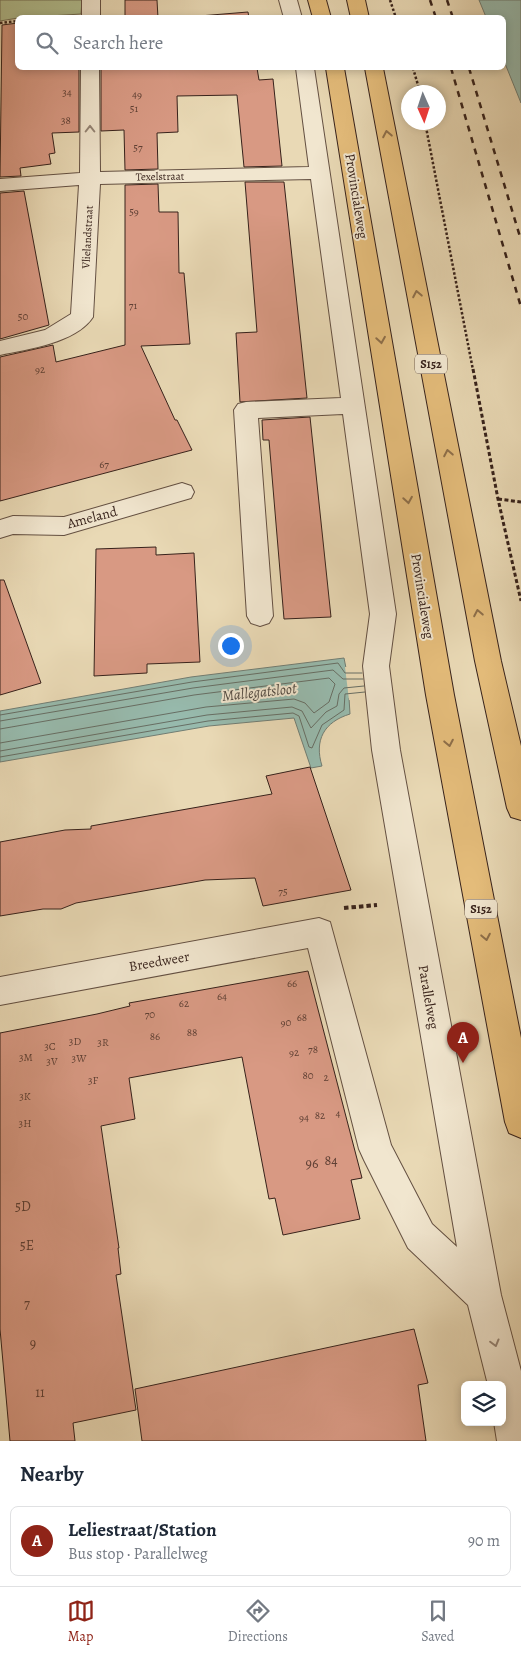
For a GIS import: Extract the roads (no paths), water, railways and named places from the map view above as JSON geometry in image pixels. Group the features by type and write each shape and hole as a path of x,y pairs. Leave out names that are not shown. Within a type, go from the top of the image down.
{"main road":[{"path":"317,0 321,15"},
{"path":"356,0 359,15"},
{"name":"Provincialeweg","path":"335,70 440,695 521,1122"},
{"name":"S152","path":"374,70 494,693 521,808"}],"street":[{"path":"91,0 91,15"},
{"path":"288,0 292,15"},
{"name":"Vlielandstraat","path":"0,348 52,336 82,317 90,178 90,70"},
{"path":"260,616 246,410 354,406 305,70"},
{"name":"Texelstraat","path":"0,185 90,178 320,173"},
{"name":"Parallelweg","path":"354,406 383,614 376,666 379,698 399,828 483,1296 507,1387 516,1441"},
{"name":"Ameland","path":"0,529 13,526 64,526 182,492"},
{"name":"Breedweer","path":"0,991 329,920 376,1149 420,1236 483,1296"}],"water":[{"path":"479,0 521,0 521,103 506,66 506,15 485,15"},
{"name":"Mallegatsloot","path":"344,658 346,668 521,689 349,698 350,714 341,717 328,727 320,740 319,748 322,766 311,768 294,718 209,726 0,762 0,711 191,677"}],"railway":[{"path":"430,0 435,15"},
{"path":"447,0 452,15"},
{"path":"452,70 521,307"},
{"path":"470,70 521,240"}],"place":[{"name":"Leliestraat/Station","path":"463,1063"}]}
